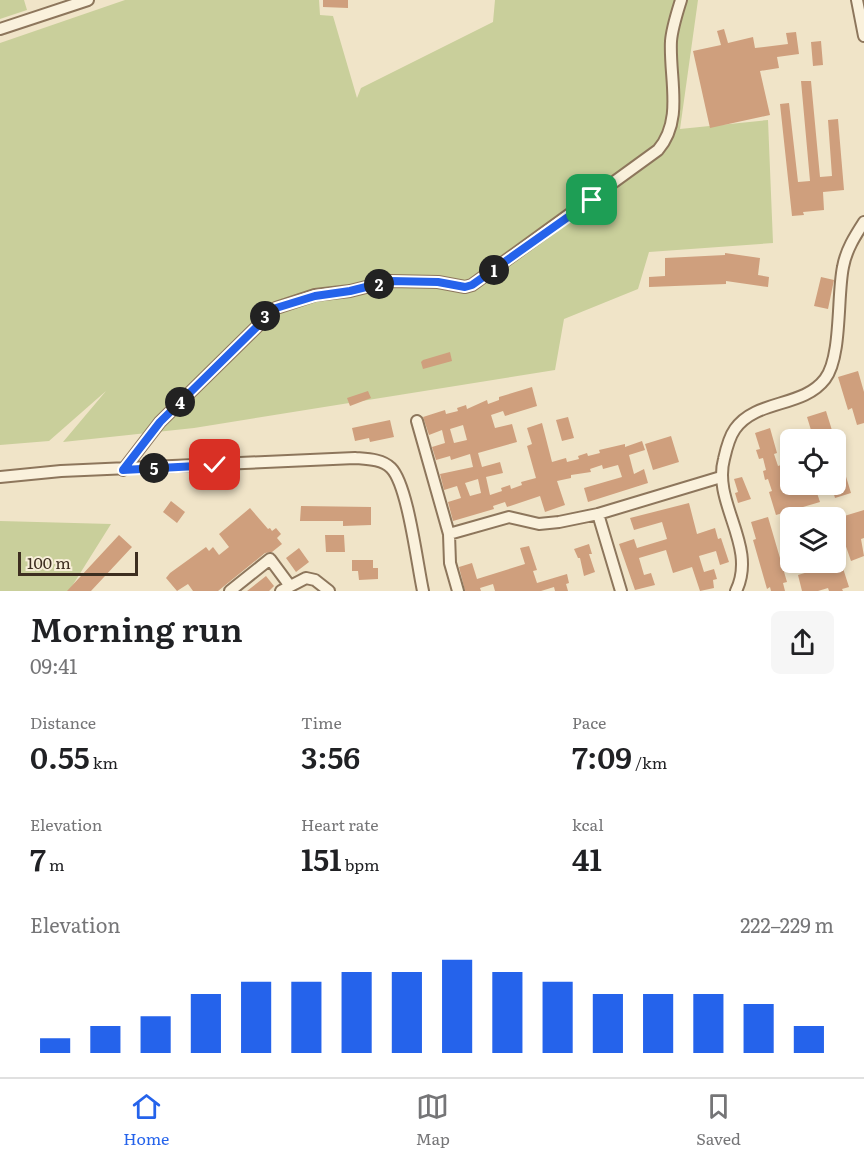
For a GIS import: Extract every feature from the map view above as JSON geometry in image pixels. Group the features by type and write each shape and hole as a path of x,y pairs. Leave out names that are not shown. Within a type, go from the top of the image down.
{"street":[{"path":"0,29 88,0"},
{"path":"123,470 160,422 276,308 307,297 350,291 390,281 438,282 465,287 472,285 658,150 667,140 672,127 674,102 671,39 681,0"},
{"path":"857,0 864,36"},
{"path":"736,591 745,563 721,477 723,460 735,429 755,412 807,395 826,378 834,353 843,267 848,247 864,222"},
{"path":"417,421 449,534 450,563 458,591"},
{"path":"0,477 61,471 355,458 381,462 391,467 400,484 423,591"},
{"path":"449,534 509,517 548,524 598,514 721,477"},
{"path":"598,514 621,591"},
{"path":"230,591 270,559 286,588 306,578 315,580 329,591"}],"green space":[{"path":"0,0 24,0 27,10 0,19"},
{"path":"125,0 319,0 320,15 333,16 357,98 361,88 493,22 495,0 698,0 680,129 768,120 773,243 649,252 638,289 564,319 555,370 194,428 63,442 106,391 49,441 0,445 0,43"},
{"path":"0,521 111,524 69,591 0,591"}],"building":[{"path":"323,0 348,0 348,8 323,7"},
{"path":"724,29 728,43 753,37 755,48 788,44 786,33 796,32 799,54 777,57 779,68 760,71 770,115 710,128 693,51 721,45 717,31"},
{"path":"821,41 823,65 813,66 811,42"},
{"path":"801,81 811,81 820,177 832,176 828,120 838,119 844,190 823,192 824,210 803,212 804,215 792,216 780,104 789,103 798,182 810,181"},
{"path":"725,253 760,258 758,275 769,277 768,287 726,281 726,284 649,287 649,277 665,276 665,258 725,255"},
{"path":"821,277 834,280 828,309 814,306"},
{"path":"450,352 452,361 423,369 421,362 423,360"},
{"path":"858,371 864,392 864,423 857,425 852,408 848,410 838,377"},
{"path":"532,387 537,406 505,416 503,411 491,415 495,428 512,424 517,442 478,453 482,467 500,462 503,473 486,477 490,495 502,491 501,488 510,485 511,489 522,485 521,482 536,478 527,446 532,444 527,428 542,423 552,462 566,458 567,462 579,459 578,456 587,453 588,456 600,453 599,450 625,444 625,447 642,441 645,450 629,455 634,474 644,469 648,483 588,502 584,488 622,477 618,465 603,469 602,465 590,469 591,472 571,475 571,478 557,481 565,505 545,512 540,496 507,507 505,502 493,506 494,509 453,521 448,502 461,498 457,486 444,490 440,474 473,467 470,454 451,460 450,456 436,460 432,447 445,443 442,430 429,435 423,417 445,410 446,414 458,411 457,408 466,405 467,409 487,400 488,404 499,400 499,397","holes":["463,425 467,440 454,443 450,429","478,479 481,493 470,496 465,483"]},
{"path":"368,391 371,398 350,406 347,398"},
{"path":"826,411 832,429 811,429 807,417"},
{"path":"568,417 574,438 562,441 556,420"},
{"path":"390,420 394,437 370,442 369,438 355,441 352,428"},
{"path":"770,428 777,453 774,454 778,466 780,465 780,495 818,495 820,502 803,507 780,507 780,514 776,515 769,492 772,491 768,479 765,480 763,471 766,470 763,458 759,459 756,450 760,449 755,433"},
{"path":"671,436 679,462 653,470 645,444"},
{"path":"742,477 751,499 738,503 735,493 738,492 734,479"},
{"path":"846,477 851,493 846,495"},
{"path":"171,501 185,512 177,523 163,512"},
{"path":"689,503 697,534 715,528 729,562 720,565 716,551 699,556 704,572 714,569 717,579 713,580 714,588 700,591 692,567 673,573 666,550 639,558 644,575 651,573 655,585 635,590 619,544 634,539 637,548 667,539 662,522 634,530 630,518"},
{"path":"301,506 371,507 371,525 343,526 343,521 300,521"},
{"path":"250,508 268,529 272,531 276,528 281,534 277,538 282,544 272,552 265,553 218,591 193,591 188,584 177,591 166,578 170,573 206,547 209,551 213,547 219,555 229,547 219,534"},
{"path":"864,510 864,538 861,539 864,556 851,561 846,547 846,515"},
{"path":"768,517 780,558 780,573 784,573 787,582 783,583 785,591 771,591 770,587 767,589 753,540 756,539 751,522"},
{"path":"119,535 132,547 91,591 67,591"},
{"path":"325,535 344,535 345,552 326,552"},
{"path":"589,544 592,554 589,554 595,572 584,576 580,558 574,549"},
{"path":"529,546 537,570 533,571 537,583 567,574 568,591 555,591 554,587 541,591 495,591 493,584 480,588 481,591 465,591 459,567 472,563 477,579 525,564 520,548"},
{"path":"299,548 309,562 296,572 286,558"},
{"path":"352,560 373,560 373,568 378,568 378,579 359,580 358,571 352,571"},
{"path":"845,573 849,587 842,589 843,591 829,591 828,588 818,591 802,591 798,575"},
{"path":"266,576 274,586 269,591 247,591"}],"route":[{"path":"215,465 123,470 160,422 263,318 276,308 291,301 405,279 465,287 472,285 592,200"}]}
